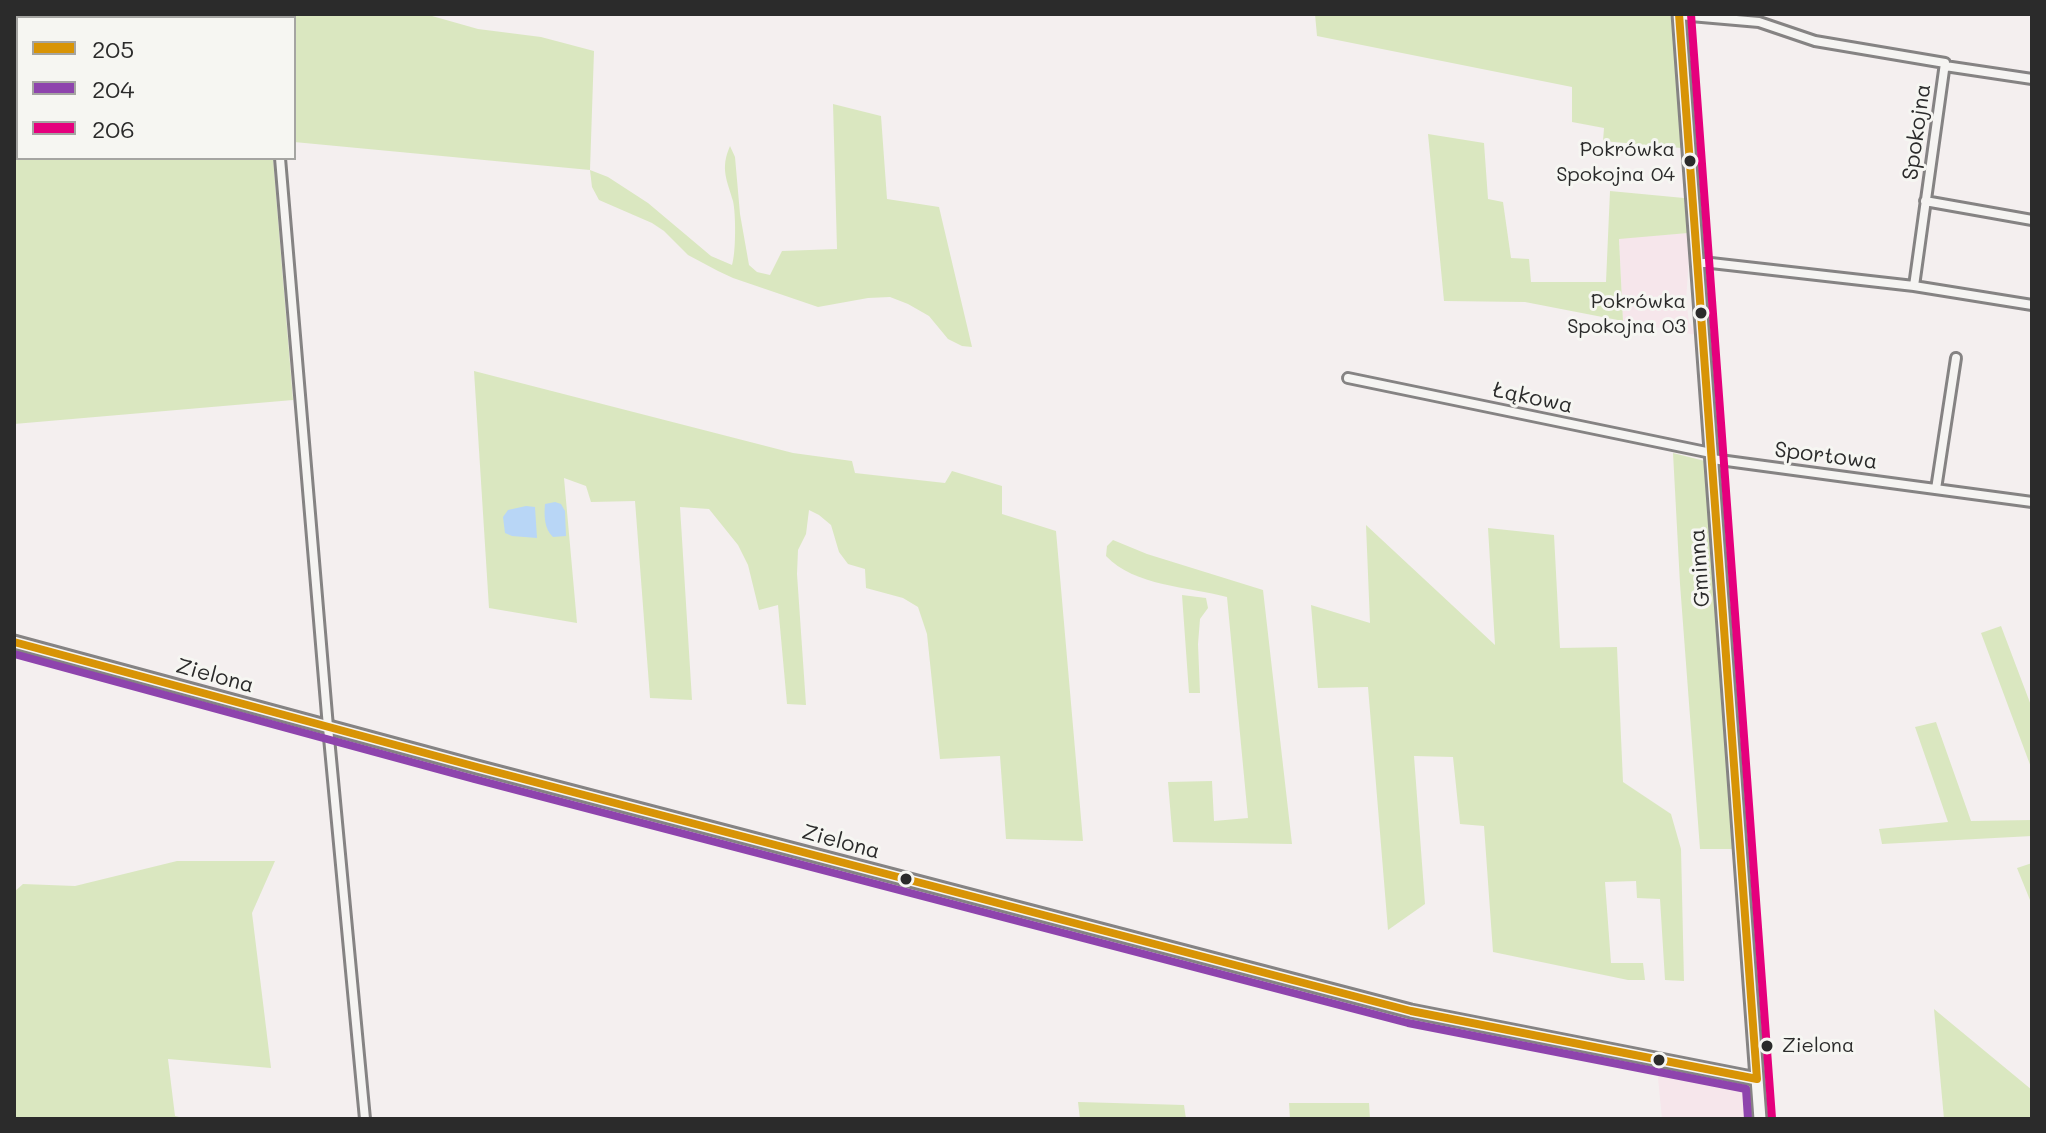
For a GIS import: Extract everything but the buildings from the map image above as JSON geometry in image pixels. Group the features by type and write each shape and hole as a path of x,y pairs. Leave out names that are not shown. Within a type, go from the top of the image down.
{"street":[{"name":"Spokojna","path":"1679,15 1759,22 1815,41 1945,63 1914,286"},
{"name":"Gminna","path":"1679,15 1760,1119"},
{"path":"1945,66 2032,79"},
{"path":"280,160 365,1119"},
{"path":"1925,201 2032,220"},
{"path":"1698,263 1914,286 2032,305"},
{"path":"1936,489 1956,358"},
{"name":"Łąkowa","path":"1348,378 1712,456"},
{"name":"Sportowa","path":"1712,456 2032,502"},
{"name":"Zielona","path":"14,642 1411,1011 1757,1079"}],"shaded area":[{"path":"1688,233 1686,300 1689,322 1696,335 1623,321 1619,238"},
{"path":"1657,1068 1752,1084 1754,1119 1662,1119"}],"green space":[{"path":"141,14 261,14 261,16"},
{"path":"425,14 478,29 541,37 594,51 590,170 296,142 296,16 272,16"},
{"path":"1315,14 1673,14 1681,148 1603,141 1604,128 1572,122 1572,87 1317,36"},
{"path":"833,104 881,116 887,199 939,207 972,347 948,339 929,316 890,297 818,307 733,278 688,255 652,223 599,200 592,187 590,170 608,177 648,203 711,256 732,265 735,215 725,168 730,146 735,157 749,265 757,272 770,275 782,251 837,249"},
{"path":"1428,134 1484,143 1488,199 1503,202 1511,258 1529,259 1531,282 1606,282 1610,191 1684,198 1688,233 1619,239 1623,321 1525,302 1444,301"},
{"path":"14,137 16,160 273,160 293,400 14,424"},
{"path":"474,371 793,453 852,461 855,473 945,483 952,471 1002,486 1002,514 1056,531 1083,841 1006,839 1000,756 940,759 927,634 918,607 903,598 866,588 865,569 848,564 839,552 831,525 809,510 806,534 798,550 797,574 806,705 787,704 778,605 759,610 748,565 738,545 709,509 680,507 692,700 650,698 635,501 591,502 586,486 564,478 577,623 489,608"},
{"path":"1673,453 1705,461 1736,849 1700,849"},
{"path":"1366,525 1495,645 1488,528 1554,535 1560,648 1617,647 1623,782 1671,814 1681,849 1684,981 1665,980 1660,899 1637,898 1636,881 1605,882 1611,963 1643,963 1645,980 1628,980 1493,952 1484,826 1460,824 1453,757 1414,756 1425,904 1388,930 1368,687 1318,688 1311,605 1370,623"},
{"path":"1113,540 1147,554 1263,590 1292,844 1173,842 1168,782 1212,781 1214,821 1248,818 1227,597 1131,574 1106,556 1107,546"},
{"path":"1182,595 1206,598 1208,608 1200,619 1200,693 1189,693"},
{"path":"2001,626 2032,708 2032,770 1981,633"},
{"path":"1936,722 1971,821 2032,820 2032,836 1882,844 1879,829 1948,822 1915,727"},
{"path":"177,861 275,861 252,913 271,1068 168,1059 175,1116 179,1119 14,1119 14,892 23,884 75,886"},
{"path":"2032,863 2032,905 2017,868"},
{"path":"1934,1009 2032,1090 2032,1119 1944,1119"},
{"path":"1078,1102 1184,1105 1186,1119 1080,1119"},
{"path":"1289,1103 1369,1103 1370,1119 1290,1119"}],"water":[{"path":"545,504 561,504 565,511 566,536 553,537 546,526"},
{"path":"535,507 537,538 505,533 503,517 508,510"}],"transit line":[{"name":"205","path":"14,642 477,767 1411,1011 1757,1079 1679,14"},
{"name":"206","path":"1691,14 1772,1118"},
{"name":"204","path":"14,654 474,779 1408,1023 1746,1089 1748,1119"}],"place":[{"name":"Pokrówka Spokojna 04","path":"1690,161"},
{"name":"Pokrówka Spokojna 03","path":"1701,313"},
{"name":"Zielona","path":"1767,1046"}]}
